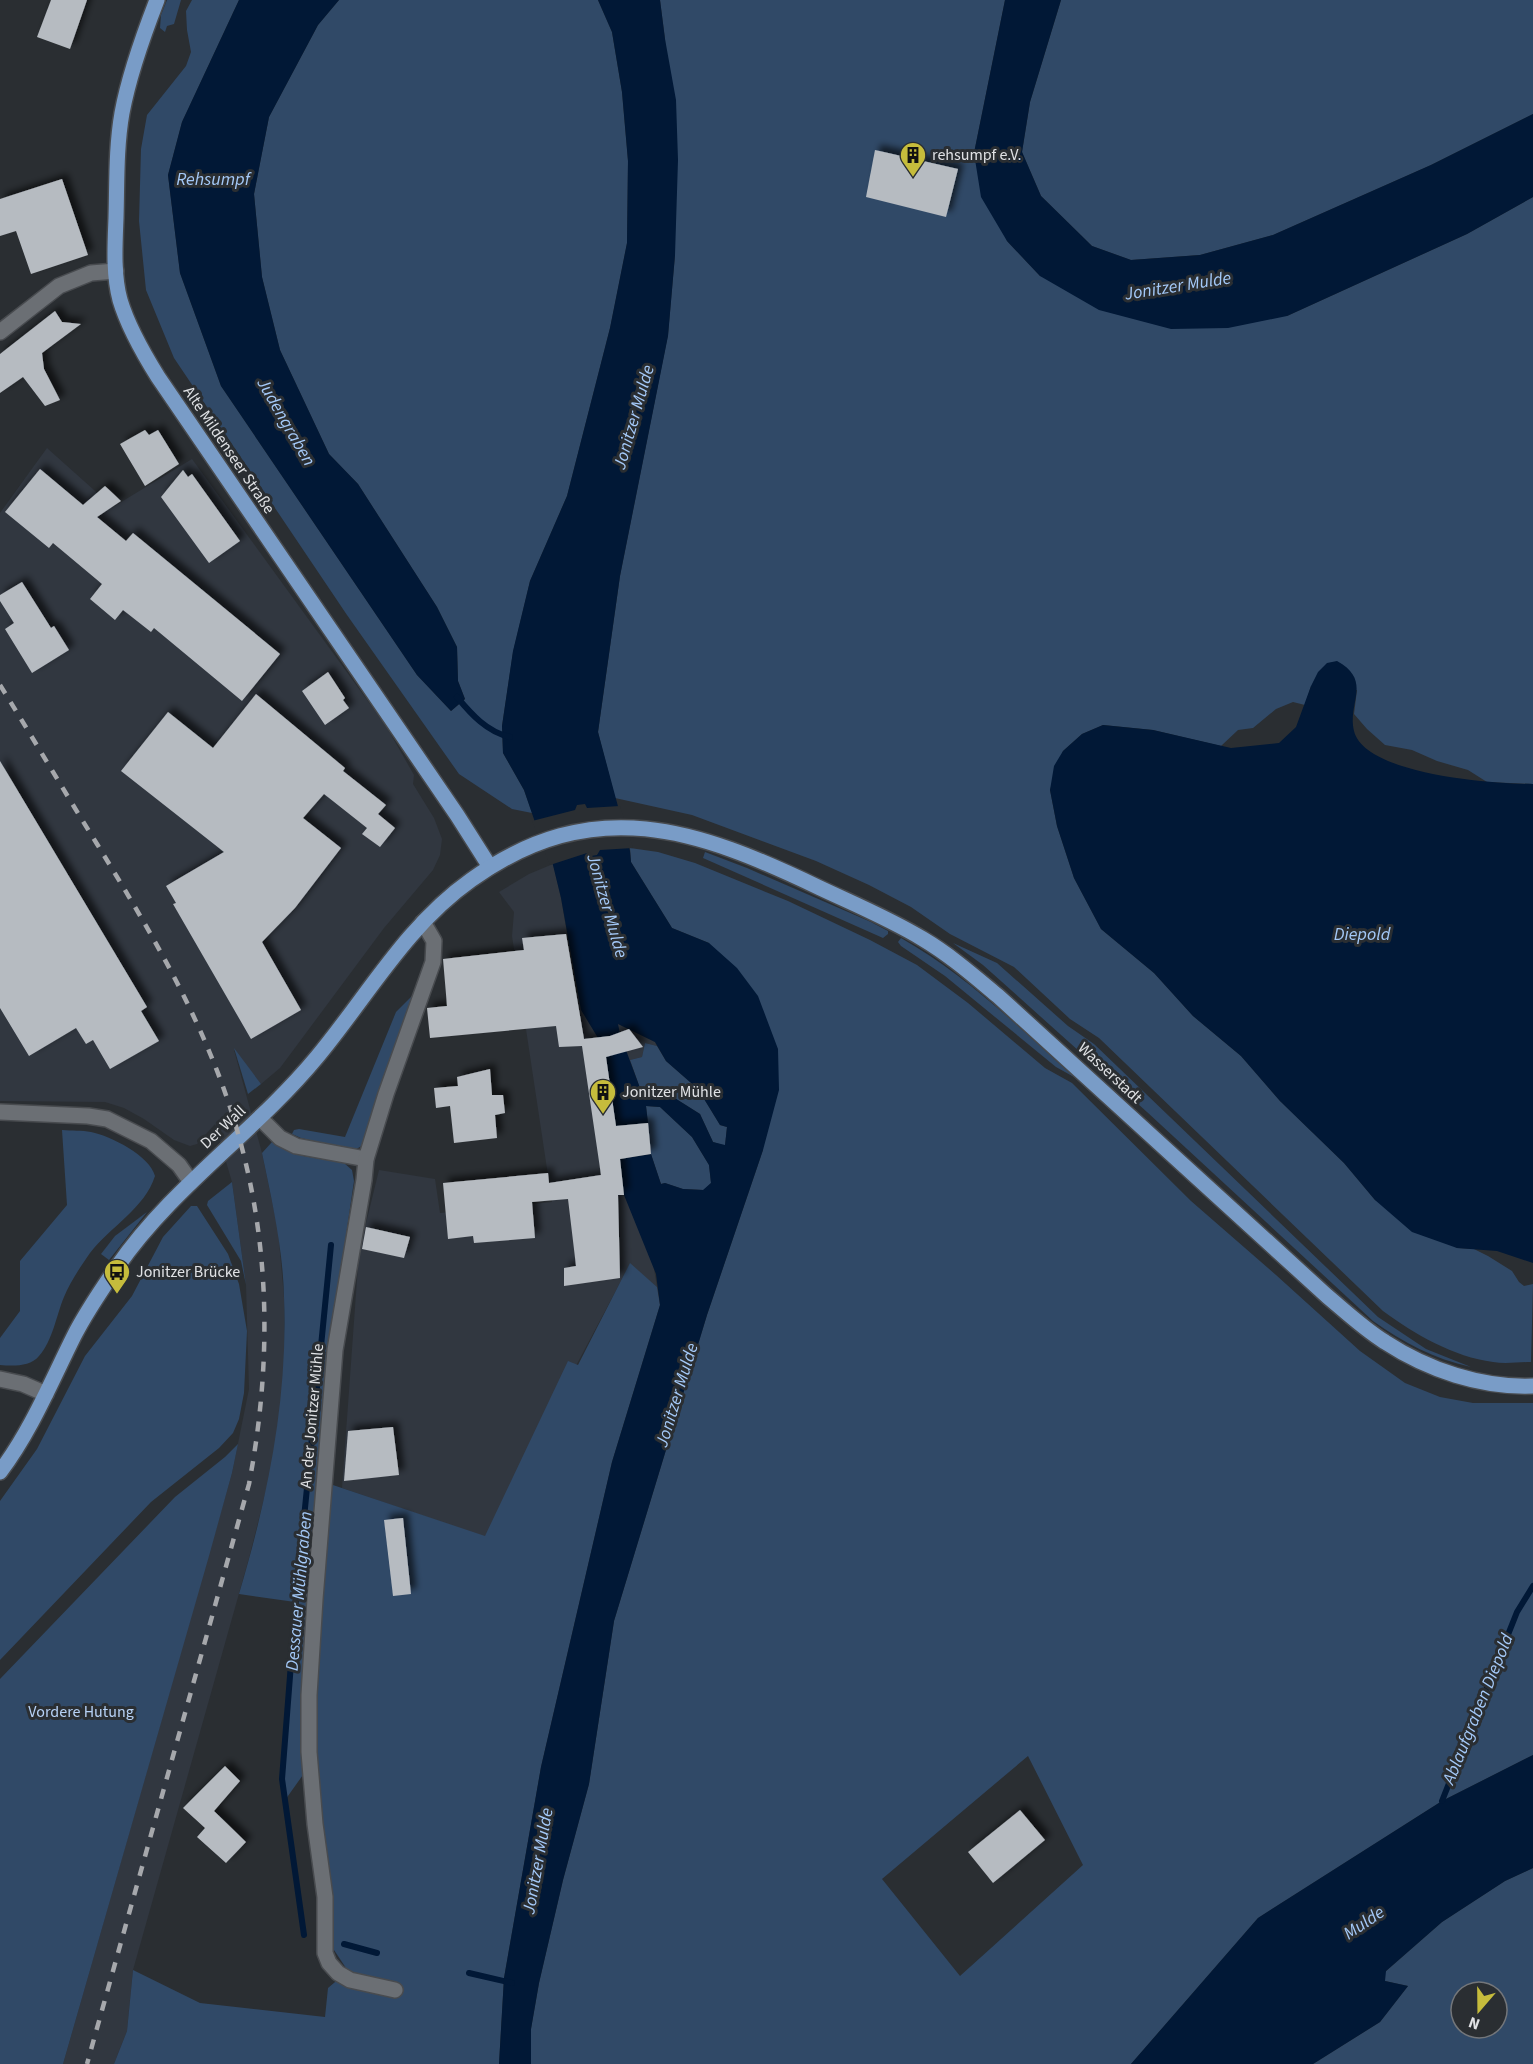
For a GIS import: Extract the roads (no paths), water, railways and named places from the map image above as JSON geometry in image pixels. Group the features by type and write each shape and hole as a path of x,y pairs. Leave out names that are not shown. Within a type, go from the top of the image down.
{"main road":[{"name":"Alte Mildenseer Straße","path":"157,0 132,74 122,113 116,195 116,272 120,298 129,323 158,377 457,815 490,867"},
{"name":"Der Wall","path":"0,1472 35,1418 76,1333 119,1264 190,1182 260,1118 317,1057 423,922 446,899 490,867 522,850 576,832 634,827"},
{"name":"Wasserstadt","path":"634,827 686,834 752,856 924,939 964,967 998,996 1327,1296 1384,1341 1425,1364 1448,1373 1495,1383 1533,1386"}],"street":[{"path":"0,332 59,286 92,273 116,272"},
{"name":"An der Jonitzer Mühle","path":"395,1990 350,1980 338,1973 329,1963 325,1953 326,1897 315,1824 309,1752 309,1695 335,1350 366,1159 386,1094 433,962 434,941 423,922"},
{"path":"0,1112 107,1119 151,1141 179,1164 190,1182"},
{"path":"260,1118 280,1138 296,1146 366,1159"},
{"path":"0,1379 34,1388 46,1394"}],"water":[{"name":"Rehsumpf","path":"239,0 339,0 318,25 269,117 254,194 262,277 280,350 329,454 358,484 437,607 457,647 458,681 465,699 451,711 417,675 221,386 180,273 168,175 182,122"},
{"name":"Jonitzer Mulde","path":"598,0 660,0 676,100 678,160 675,255 668,336 620,576 598,732 631,862 672,928 709,943 737,968 758,996 778,1049 779,1090 763,1150 707,1315 614,1621 589,1784 563,1880 539,1983 531,2029 531,2064 499,2064 504,1978 541,1767 612,1462 660,1305 656,1274 624,1195 620,1159 651,1154 661,1184 665,1183 683,1189 703,1190 711,1183 709,1165 692,1137 660,1107 646,1106 648,1123 616,1126 604,1043 623,1042 640,1088 662,1090 700,1114 713,1142 725,1145 727,1127 720,1125 698,1089 666,1061 655,1042 618,1024 620,1034 598,1038 581,1010 561,898 551,857 537,828 524,790 503,753 502,726 513,651 530,581 567,496 610,328 627,243 628,161 622,92 612,32"},
{"name":"Jonitzer Mulde","path":"1005,0 1061,0 1030,102 1022,152 1041,196 1092,246 1131,260 1200,255 1273,235 1431,165 1533,114 1533,197 1467,234 1287,316 1228,328 1171,329 1099,310 1040,276 1007,241 981,197 974,153"},
{"name":"Diepold","path":"1337,661 1354,676 1356,693 1353,711 1354,731 1363,746 1381,758 1433,774 1491,782 1533,784 1533,1263 1497,1251 1457,1248 1412,1232 1375,1200 1344,1163 1280,1101 1241,1056 1193,1016 1154,973 1101,929 1074,878 1057,826 1050,790 1054,766 1063,751 1082,734 1103,725 1153,730 1231,748 1279,743 1296,727 1318,672 1327,663"},
{"name":"Mulde","path":"1533,1755 1533,1868 1505,1881 1442,1922 1386,1971 1385,1981 1408,1986 1380,2022 1313,2064 1131,2064 1258,1918 1442,1801"}],"waterway":[{"name":"Judengraben","path":"457,697 487,727 510,737"},
{"name":"Dessauer Mühlgraben","path":"304,1935 282,1779 296,1599 331,1245"},
{"name":"Ablaufgraben Diepold","path":"1442,1801 1517,1612 1533,1586"},
{"name":"Dessauer Mühlgraben","path":"344,1944 377,1953"},
{"name":"Dessauer Mühlgraben","path":"469,1973 512,1983"}],"railway":[{"path":"0,685 139,914 196,1022 213,1060 239,1137 250,1180 262,1266 264,1353 261,1397 249,1484 87,2064"}],"place":[{"name":"rehsumpf e.V.","path":"913,178"},
{"name":"Jonitzer Mühle","path":"603,1115"},
{"name":"Jonitzer Brücke","path":"117,1295"}],"park label":[{"name":"Vordere Hutung","path":"81,1712"}]}
